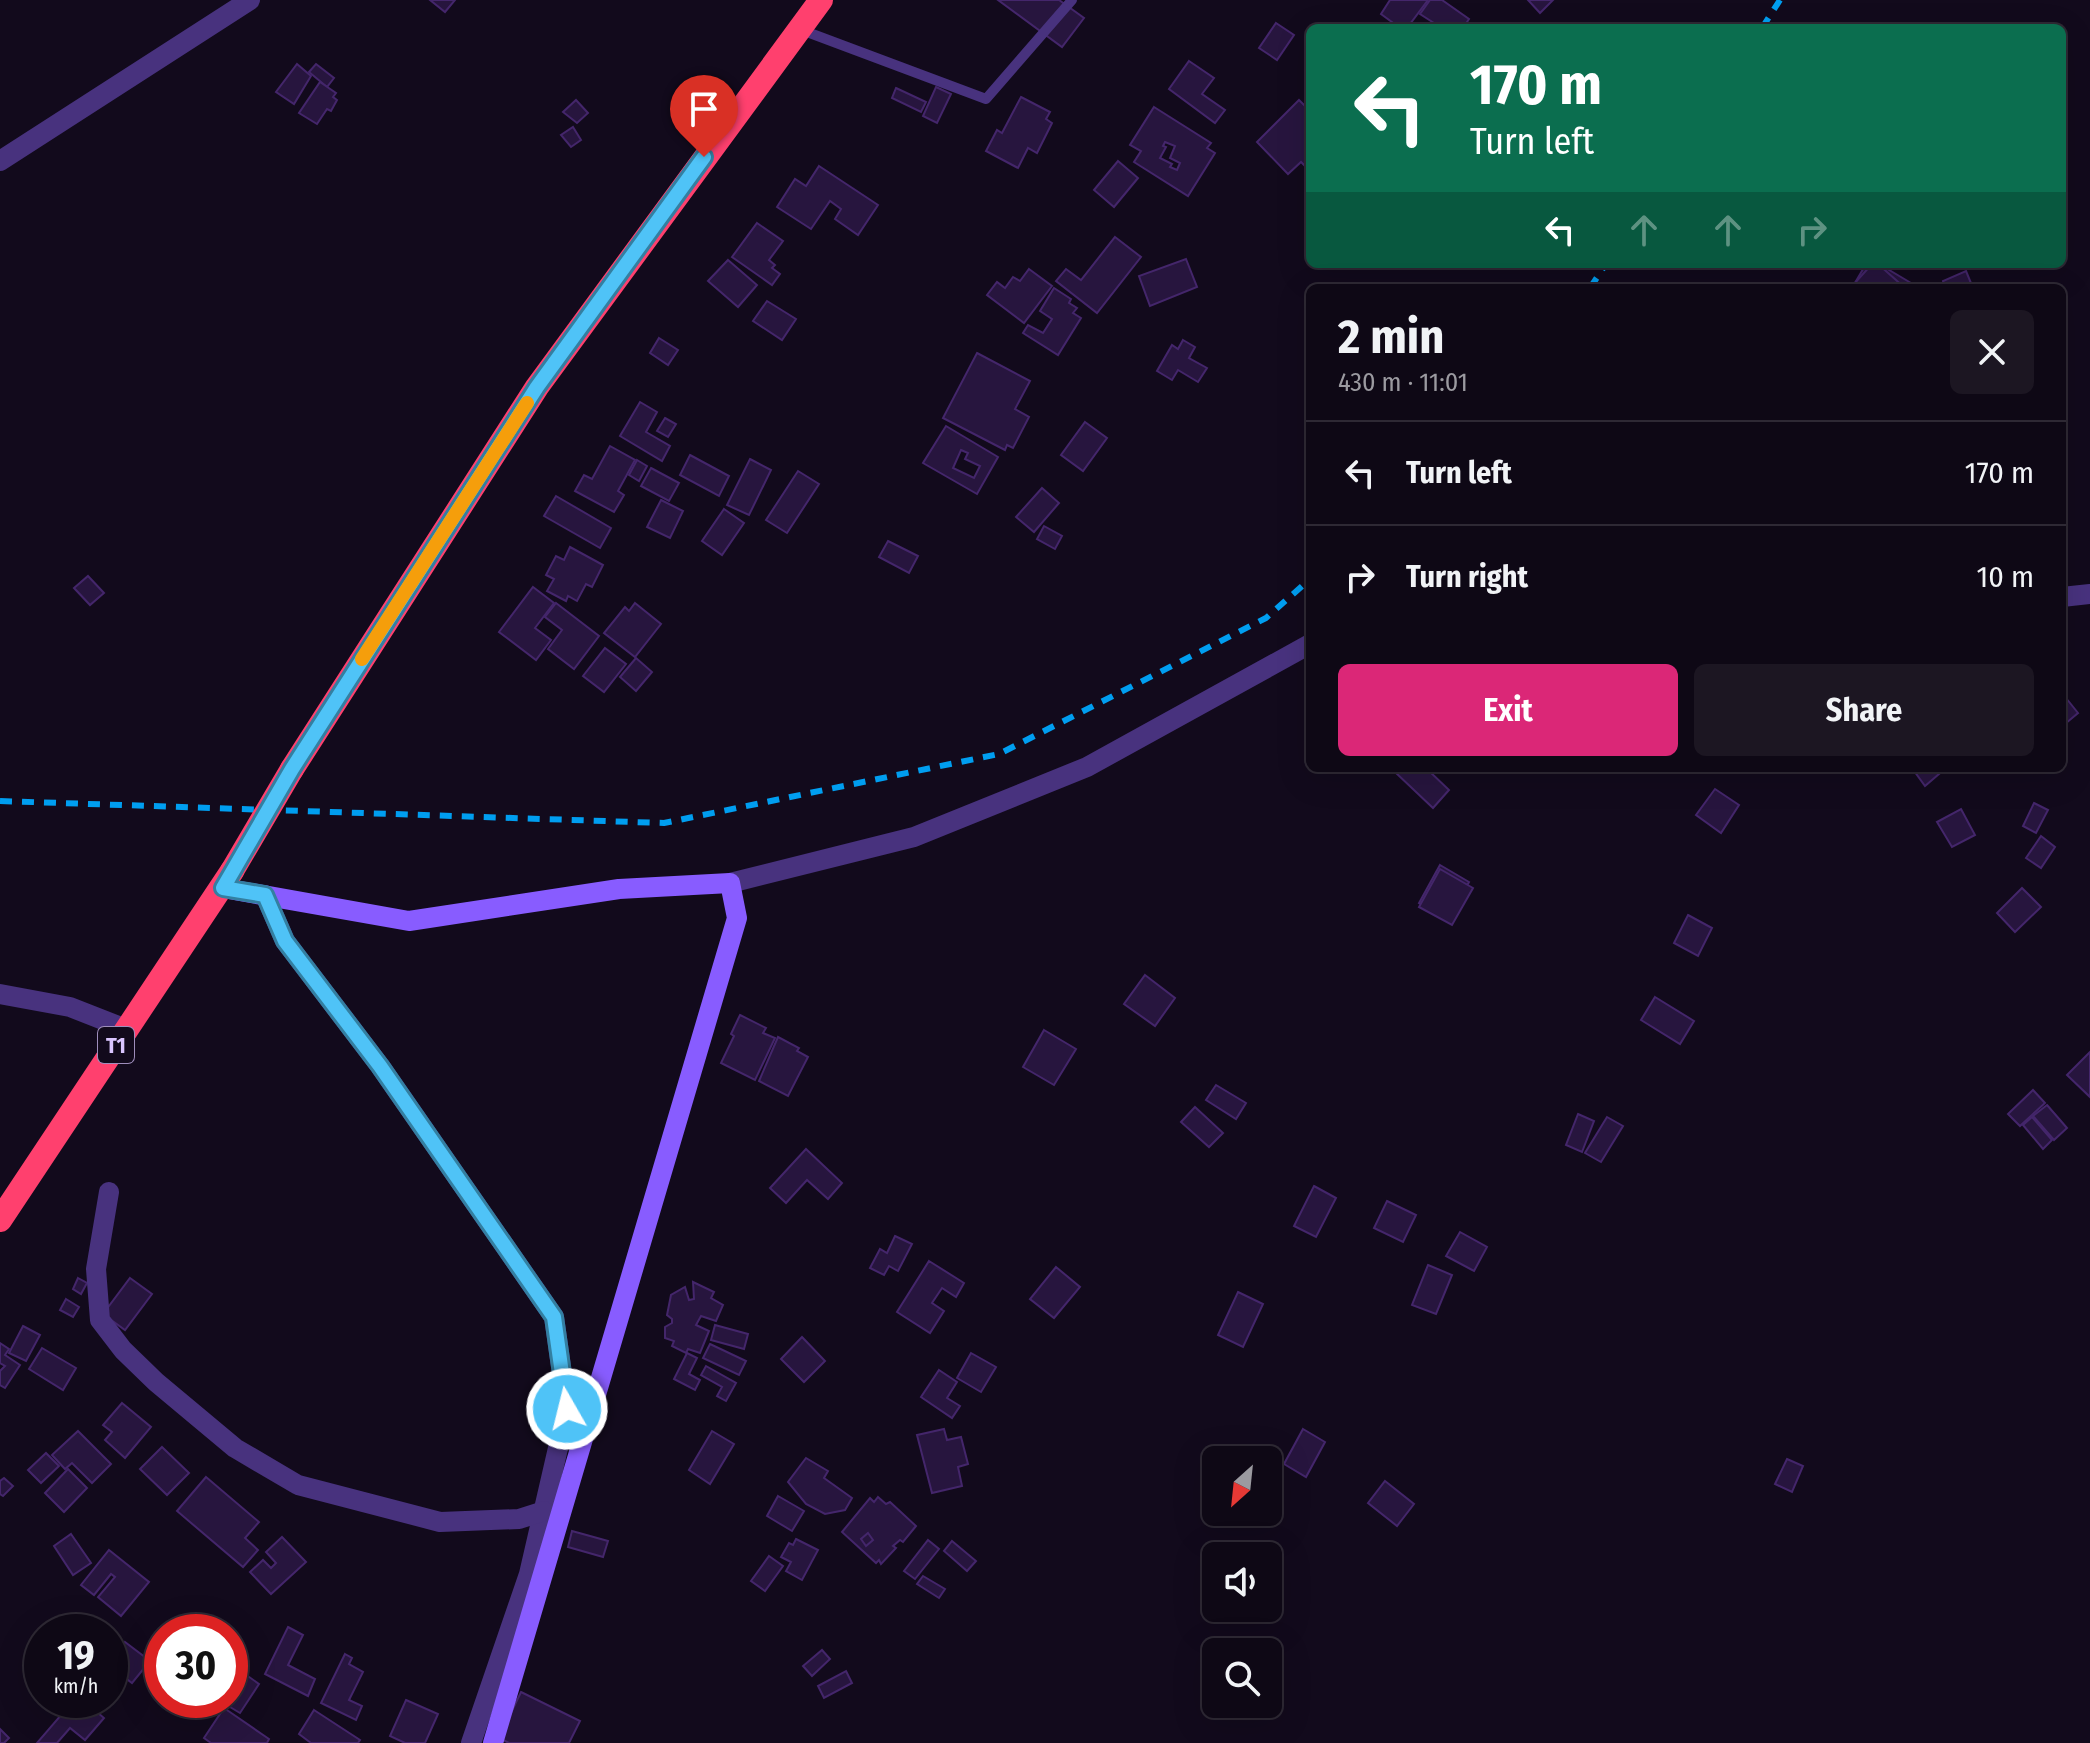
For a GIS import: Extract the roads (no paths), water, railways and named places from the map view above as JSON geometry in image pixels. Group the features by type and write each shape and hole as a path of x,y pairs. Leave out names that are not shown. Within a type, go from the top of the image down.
{"highway":[{"name":"T1","path":"0,1220 228,879 292,769 537,387 821,0"}],"street":[{"path":"0,161 250,0"},
{"path":"2066,597 2090,594"},
{"path":"228,879 265,895 409,921 619,889 730,883 914,837 1087,767 1306,646"},
{"path":"493,1743 737,918 730,883"},
{"path":"265,895 285,941 389,1079 554,1317 567,1409 529,1574 471,1743"},
{"path":"0,994 70,1007 126,1029"},
{"path":"109,1192 96,1269 100,1320 123,1350 156,1382 235,1448 298,1485 440,1522 519,1519 544,1511"}],"lane":[{"path":"797,29 986,99 1072,0"}],"railway":[{"path":"1765,24 1780,0"},
{"path":"1593,284 1603,268"},
{"path":"0,801 664,823 999,754 1266,618 1306,583"}]}
